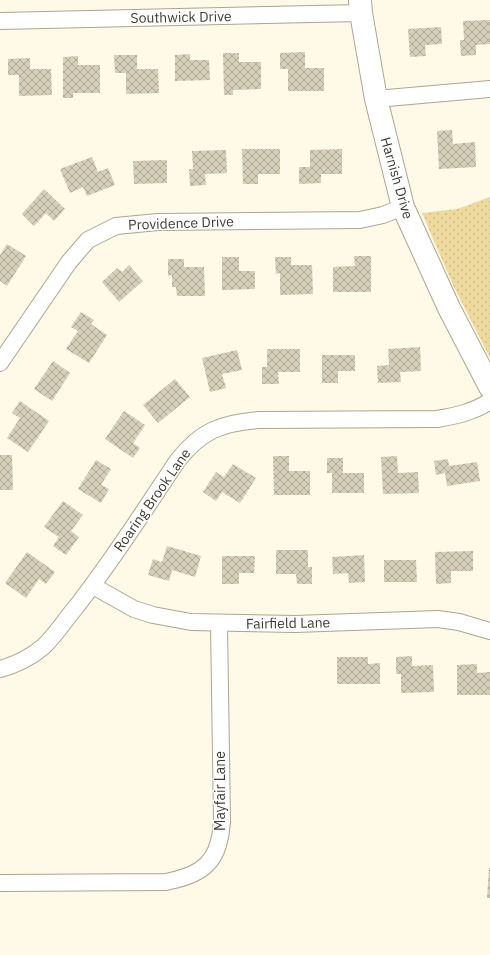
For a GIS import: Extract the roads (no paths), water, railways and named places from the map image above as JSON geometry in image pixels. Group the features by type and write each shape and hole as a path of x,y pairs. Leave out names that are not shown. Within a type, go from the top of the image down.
{"street":[{"name":"Southwick Drive","path":"0,21 361,7"},
{"name":"Harnish Drive","path":"361,7 376,99 403,207 445,301 490,387"},
{"path":"376,99 490,90"},
{"name":"Providence Drive","path":"0,363 69,262 88,240 116,226 158,222 360,220 383,215 403,207"},
{"name":"Roaring Brook Lane","path":"0,669 14,665 42,647 54,635 92,586 189,446 200,437 217,428 241,421 437,418 477,409 490,401"},
{"name":"Fairfield Lane","path":"92,586 134,609 153,615 191,622 295,624 438,619 459,622 490,631"},
{"name":"Mayfair Lane","path":"0,883 166,882 184,878 199,872 212,858 219,842 222,822 219,623"}]}
